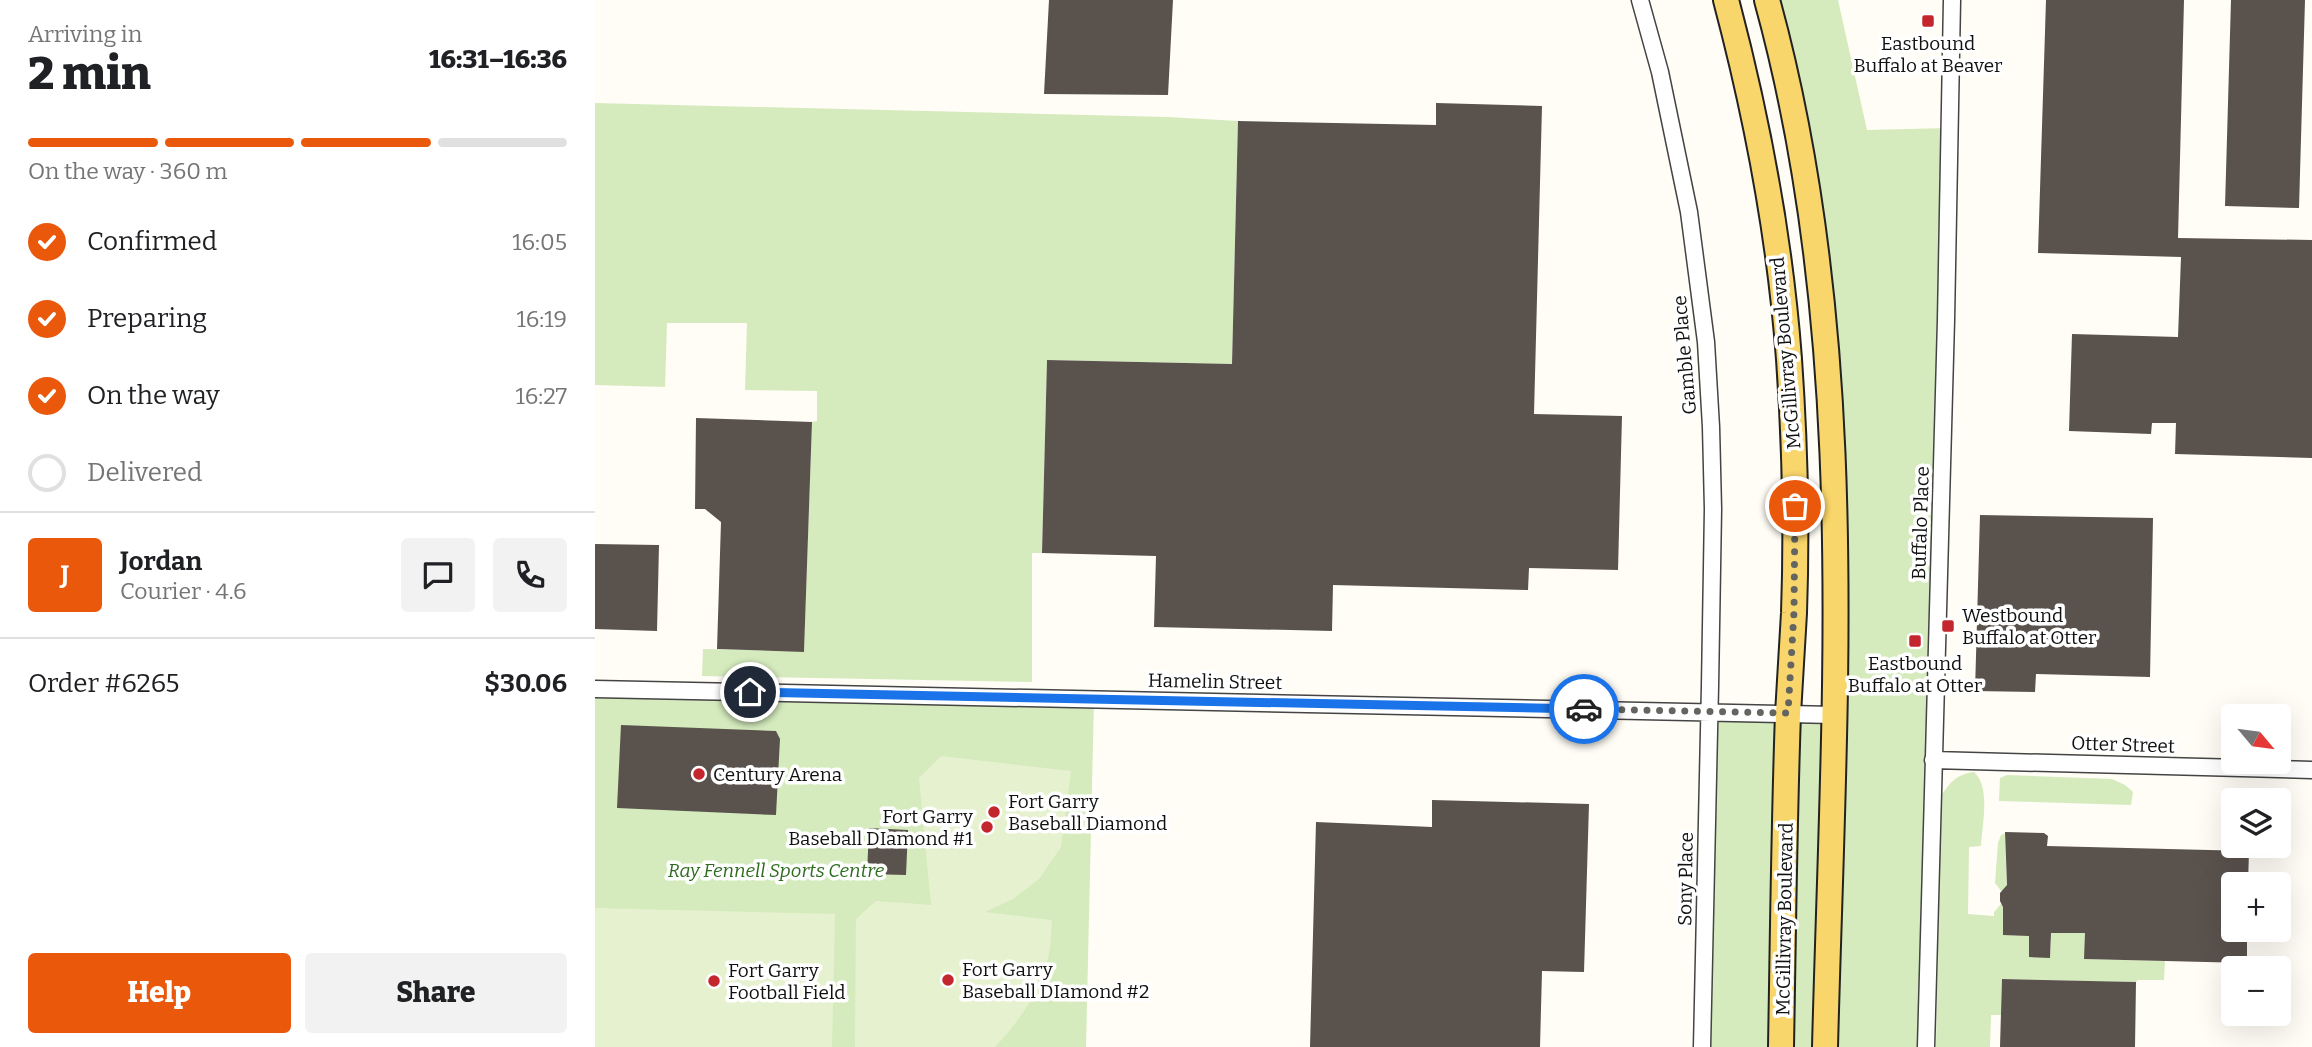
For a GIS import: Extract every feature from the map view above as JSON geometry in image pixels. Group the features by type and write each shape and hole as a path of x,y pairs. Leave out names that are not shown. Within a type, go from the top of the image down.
{"main road":[{"name":"McGillivray Boulevard","path":"1726,0 1740,53 1768,188 1787,333 1795,506 1781,1047"},
{"name":"McGillivray Boulevard","path":"1767,0 1794,115 1826,321 1835,480 1833,715 1825,1047"}],"street":[{"name":"Gamble Place","path":"1640,0 1660,72 1689,212 1706,342 1713,509 1710,712"},
{"name":"Buffalo Place","path":"1926,1047 1952,0"},
{"name":"Hamelin Street","path":"595,689 1833,715"},
{"name":"Sony Place","path":"1702,1047 1710,712"},
{"name":"Otter Street","path":"1933,760 2312,770"}],"green space":[{"path":"1767,0 1838,0 1867,130 1949,128 1926,1047 1702,1047 1710,712 1833,715 1831,386"},
{"path":"595,103 1238,121 1232,364 1047,360 1042,553 1032,553 1032,682 702,676 703,649 804,651 812,422 817,421 817,391 745,390 747,323 667,323 665,387 595,385"},
{"name":"Ray Fennell Sports Centre","path":"595,689 1094,699 1086,1047 595,1047"},
{"path":"941,756 1071,771 1061,847 1039,879 1013,899 985,912 1052,920 1050,949 1044,971 1027,1006 995,1047 855,1047 856,919 876,901 931,905 919,778"},
{"path":"1974,772 1982,787 1984,807 1981,846 1969,847 1968,914 1994,916 2001,904 2006,904 2003,932 2006,935 2029,934 2030,957 2050,957 2051,941 2043,940 2043,933 2085,933 2085,959 2165,961 2164,980 2136,982 2002,979 2001,1015 1991,1015 1990,1047 1936,1047 1941,796 1955,780"},
{"path":"2007,775 2112,779 2133,792 2131,805 1999,801 2000,778"},
{"path":"2009,832 2005,835 2007,891 2001,891 1995,883 1998,843 2001,835"},
{"name":"Fort Garry Football Field","path":"595,908 835,914 832,1047 595,1047"}],"building":[{"path":"1049,0 1173,0 1168,95 1044,94"},
{"path":"2046,0 2184,0 2178,238 2312,240 2312,458 2175,454 2176,423 2152,423 2151,434 2069,431 2072,334 2178,337 2181,257 2038,253"},
{"path":"2231,0 2305,0 2299,208 2225,206"},
{"path":"1436,103 1542,106 1534,414 1622,416 1618,570 1529,568 1528,590 1333,585 1332,631 1154,627 1156,556 1042,553 1047,360 1232,364 1238,121 1436,125"},
{"path":"696,418 812,422 804,652 717,649 721,522 705,509 695,509"},
{"path":"1980,515 2153,518 2150,677 2036,674 2035,692 1975,691"},
{"path":"595,544 659,545 657,631 595,629"},
{"name":"Century Arena","path":"621,725 776,731 780,739 776,815 617,808"},
{"path":"1432,800 1589,804 1584,972 1542,971 1540,1047 1310,1047 1316,822 1432,827"},
{"path":"869,828 908,830 906,875 867,874"},
{"path":"2005,832 2044,833 2048,836 2047,846 2221,850 2221,858 2249,858 2248,872 2221,872 2221,942 2247,942 2247,956 2221,956 2221,962 2084,959 2085,933 2051,933 2050,958 2029,957 2029,936 2003,935 2000,893 2007,885"},
{"path":"2002,979 2136,982 2135,1047 2000,1047"}],"way so far":[{"path":"1584,709 1788,713 1794,612 1795,506"}],"place":[{"name":"Eastbound Buffalo at Beaver","path":"1928,21"},
{"name":"Westbound Buffalo at Otter","path":"1948,626"},
{"name":"Eastbound Buffalo at Otter","path":"1915,641"},
{"name":"Century Arena","path":"699,774"},
{"name":"Fort Garry Baseball Diamond","path":"994,812"},
{"name":"Fort Garry Baseball DIamond #1","path":"987,827"},
{"name":"Fort Garry Baseball DIamond #2","path":"948,980"},
{"name":"Fort Garry Football Field","path":"714,981"}],"route":[{"path":"750,692 1584,709"}]}
